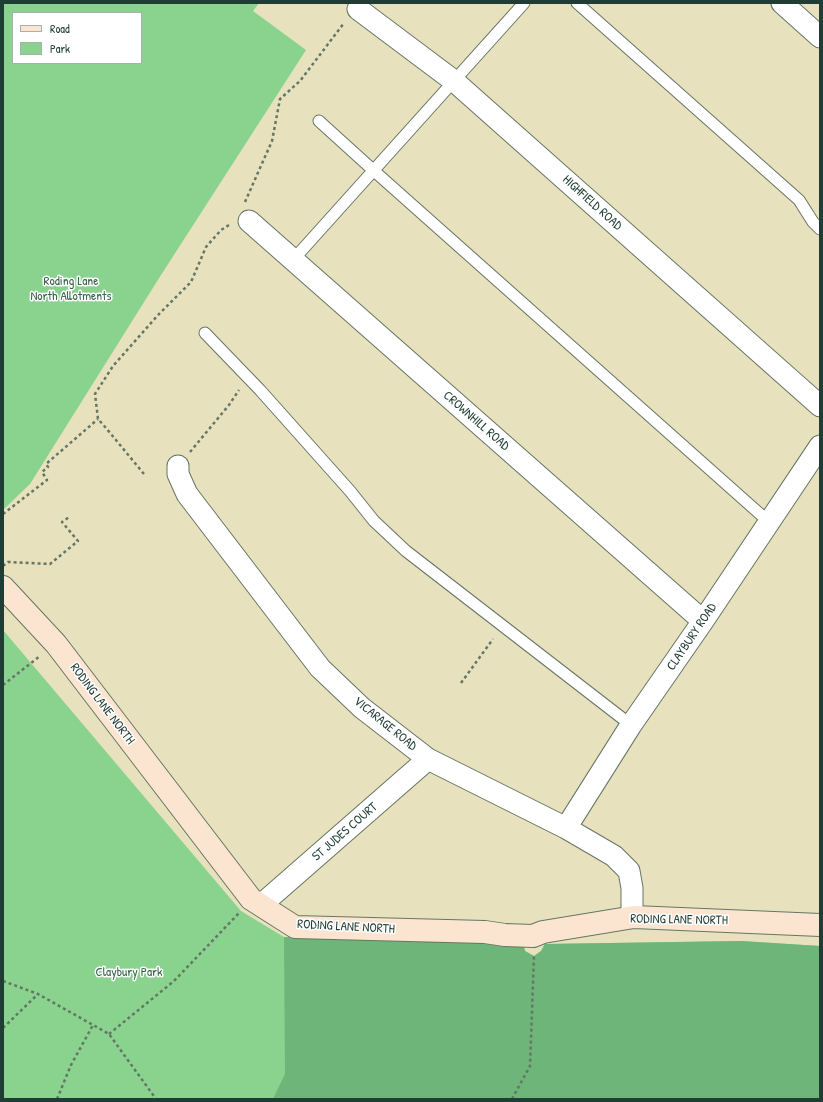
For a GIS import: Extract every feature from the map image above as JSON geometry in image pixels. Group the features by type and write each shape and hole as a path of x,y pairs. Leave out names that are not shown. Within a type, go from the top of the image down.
{"street":[{"path":"782,3 820,37"},
{"name":"HIGHFIELD ROAD","path":"353,14 454,81 820,406"},
{"name":"CROWNHILL ROAD","path":"241,217 293,260 703,621"},
{"name":"CLAYBURY ROAD","path":"566,828 631,725 703,621 820,446"},
{"name":"VICARAGE ROAD","path":"178,466 178,474 187,494 320,668 362,708 428,759 566,828 614,856 629,872 632,888 632,910 634,918"},
{"name":"RODING LANE NORTH","path":"3,587 56,644 256,902 295,927 485,932 505,935 533,936 542,932 634,918 820,925"},
{"name":"ST JUDES COURT","path":"256,902 428,759"}],"lane":[{"path":"293,260 524,3"},
{"path":"577,3 799,200 813,222 820,229"},
{"path":"319,121 770,522"},
{"path":"205,333 248,378 350,491 374,521 390,536 412,556 631,725"}],"path":[{"path":"144,474 98,419 95,394 113,366 159,314 191,282 206,247 221,230 241,217 272,140 280,99 300,81 353,14"},
{"path":"178,466 229,406 248,378"},
{"path":"3,514 47,480 42,472 48,468 46,464 98,419"},
{"path":"3,566 8,562 50,564 78,541 62,522 69,517"},
{"path":"461,683 493,639"},
{"path":"3,685 56,644"},
{"path":"109,1034 174,981 256,902"},
{"path":"512,1099 530,1066 534,956 533,936"},
{"path":"3,981 38,994 109,1034 156,1099"},
{"path":"3,1028 38,994"},
{"path":"57,1099 71,1065 93,1025"}],"green space":[{"name":"Roding Lane North Allotments","path":"3,3 259,3 253,11 306,50 161,275 30,484 3,510"},
{"name":"Claybury Park","path":"3,630 241,911 284,937 523,943 525,951 534,956 541,951 545,944 741,941 820,946 820,1099 3,1099"},
{"path":"284,937 523,943 525,951 534,956 541,951 545,944 741,941 820,946 820,1099 273,1099 285,1074"}]}
